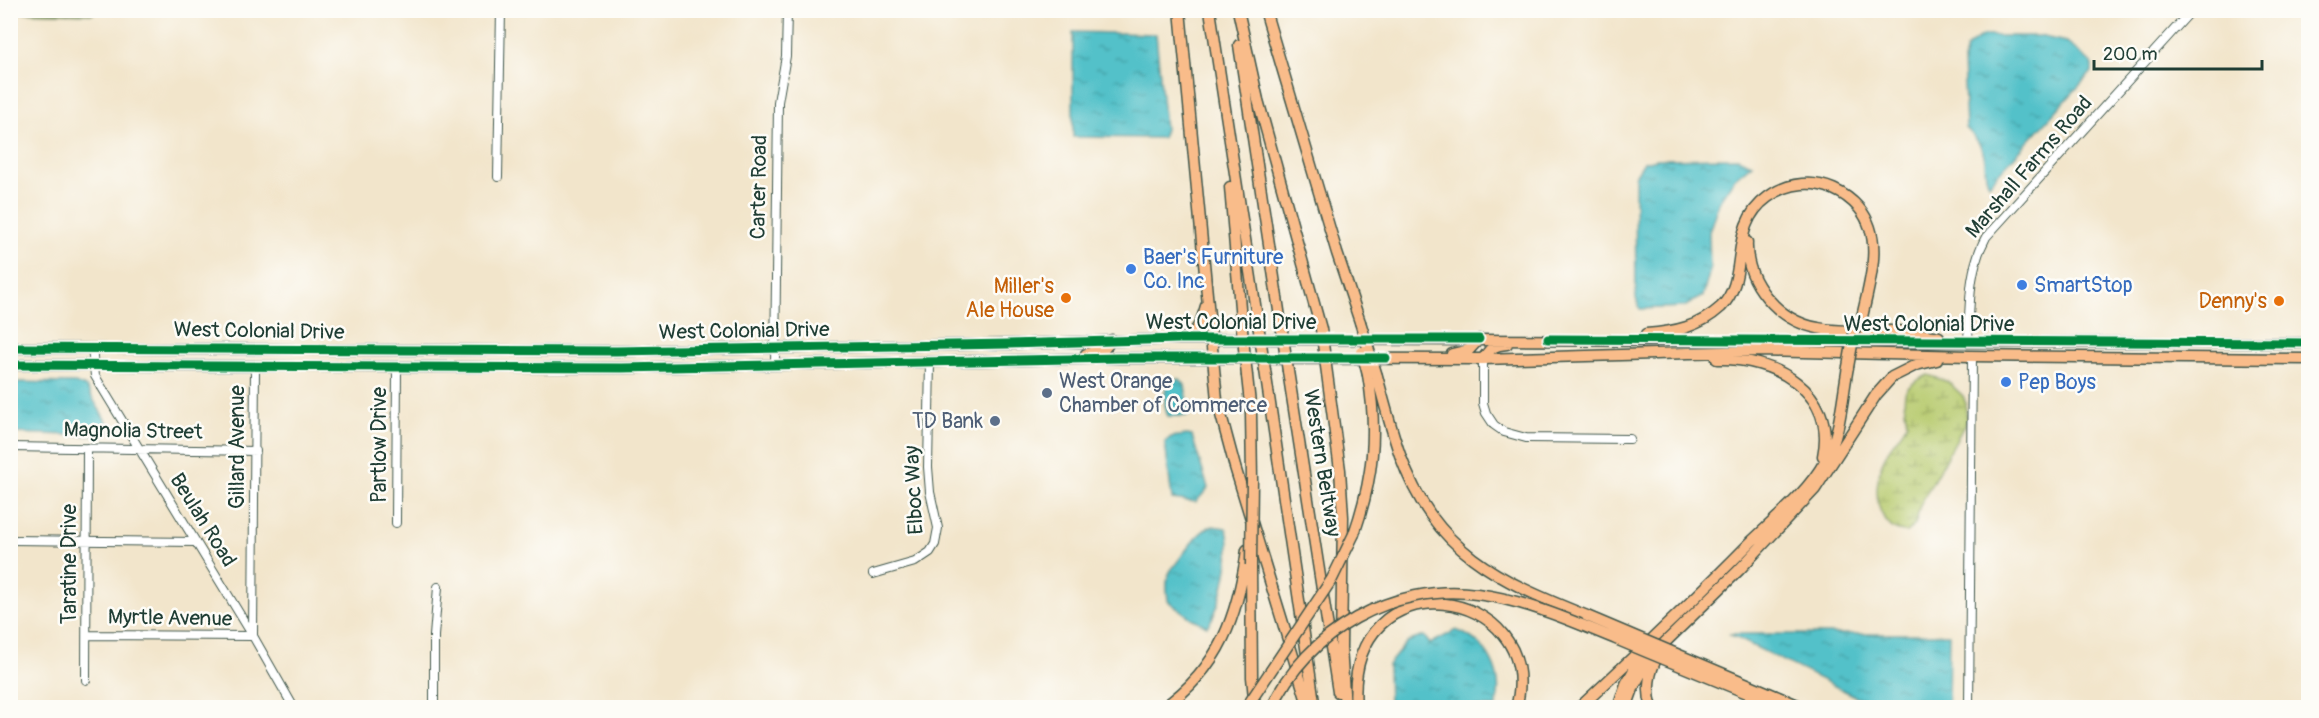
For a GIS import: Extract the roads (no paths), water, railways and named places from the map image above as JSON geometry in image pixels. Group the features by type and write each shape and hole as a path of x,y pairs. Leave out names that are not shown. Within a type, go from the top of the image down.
{"highway":[{"path":"1180,10 1217,400 1309,708"},
{"name":"Western Beltway","path":"1210,10 1315,708"},
{"path":"1236,10 1323,339 1326,358 1340,470 1343,517 1341,647 1345,708"},
{"name":"Western Beltway","path":"1236,10 1288,371 1341,708"},
{"path":"1265,10 1372,375 1400,455 1416,491 1431,516 1450,540 1477,562 1510,583 1774,699 1784,708"},
{"path":"1230,148 1229,171 1251,414 1252,677 1255,708"},
{"path":"1483,359 1489,348 1498,344 1675,331 1697,324 1714,313 1730,296 1743,234 1752,213 1774,192 1791,185 1821,185 1835,189 1850,199 1867,221 1874,253 1850,368 1829,453 1818,471 1794,500 1673,620 1579,708"},
{"path":"1859,322 1869,252 1867,236 1857,215 1839,197 1818,190 1798,189 1774,198 1760,211 1751,226 1746,253 1749,266 1759,287 1782,312 1793,319 1818,328 1913,332 1968,342"},
{"path":"1179,339 1191,335 1198,328 1208,300"},
{"name":"West Colonial Drive","path":"10,348 498,351 775,349 1179,339 2308,343"},
{"path":"1434,357 1464,352 1479,339"},
{"path":"1062,360 1103,350 1112,340"},
{"path":"892,363 918,357 932,345"},
{"path":"930,362 934,355 948,345"},
{"path":"255,366 266,356 317,350"},
{"path":"534,368 544,358 590,350"},
{"path":"456,367 491,360 498,351"},
{"name":"West Colonial Drive","path":"10,365 534,368 775,366 1137,358 1434,357 1483,359 1759,351 1971,356 2308,359"},
{"path":"1626,708 1642,669 1661,645 1815,489 1876,395 1892,377 1923,363 1971,356"},
{"path":"1588,357 1630,362 1734,360 1764,366 1779,372 1809,393 1822,415 1825,441 1818,471"},
{"path":"1833,461 1840,435 1850,368"},
{"path":"1246,708 1332,579 1354,534 1374,458 1372,375"},
{"path":"1163,708 1175,700 1202,673 1218,648 1236,608 1247,549 1252,480"},
{"path":"1272,708 1284,684 1297,666 1326,638 1360,615 1399,600 1439,593 1477,594 1519,603 1774,699 1804,708"},
{"path":"1356,708 1355,679 1358,663 1370,637 1385,621 1406,609 1437,602 1468,609 1486,619 1499,631 1516,665 1519,686 1516,708"},
{"path":"1618,708 1626,684 1636,665 1646,650 1673,620"},
{"path":"1652,708 1649,689 1650,672 1672,636"}],"street":[{"path":"498,177 501,10"},
{"name":"Carter Road","path":"775,366 778,102 786,56 787,10"},
{"name":"Marshall Farms Road","path":"1968,342 1971,276 1976,255 1986,237 2192,10"},
{"name":"Beulah Road","path":"92,348 95,376 253,636 294,708"},
{"path":"1969,708 1971,356"},
{"path":"1483,359 1483,403 1494,425 1504,432 1526,438 1630,439"},
{"name":"Elboc Way","path":"873,574 915,562 930,552 935,544 938,528 930,492 928,467 930,362"},
{"name":"Gillard Avenue","path":"253,636 255,366"},
{"name":"Partlow Drive","path":"396,523 397,367"},
{"name":"Magnolia Street","path":"10,447 256,451"},
{"name":"Taratine Drive","path":"86,680 87,448"},
{"path":"10,540 196,542"},
{"path":"435,708 438,587"},
{"name":"Myrtle Avenue","path":"87,635 253,636"}],"water":[{"path":"1073,32 1156,34 1165,129 1162,138 1073,137"},
{"path":"1982,36 2039,36 2066,42 2092,63 2092,72 1989,184 1983,151 1966,128 1963,60 1966,48"},
{"path":"1738,158 1752,164 1734,179 1719,201 1709,232 1710,270 1703,296 1684,307 1640,309 1636,298 1635,176 1644,162 1656,159"},
{"path":"1180,379 1185,385 1189,415 1168,416 1165,398 1167,384 1169,380"},
{"path":"11,382 75,383 86,387 109,426 110,432 102,436 11,433"},
{"path":"1192,436 1208,488 1196,502 1172,499 1165,442 1171,437"},
{"path":"1212,526 1226,528 1229,549 1222,593 1207,626 1191,618 1168,601 1167,585 1171,570 1201,533"},
{"path":"1456,630 1477,642 1491,661 1498,683 1496,707 1389,707 1388,665 1407,642 1424,636 1430,644"},
{"path":"1729,634 1949,634 1948,707 1891,707 1857,697"}],"place":[{"name":"Baer's Furniture Co. Inc","path":"1131,269"},
{"name":"SmartStop","path":"2022,285"},
{"name":"Miller's Ale House","path":"1066,298"},
{"name":"Denny's","path":"2279,301"},
{"name":"Pep Boys","path":"2006,382"},
{"name":"West Orange Chamber of Commerce","path":"1047,393"},
{"name":"TD Bank","path":"995,421"}]}
